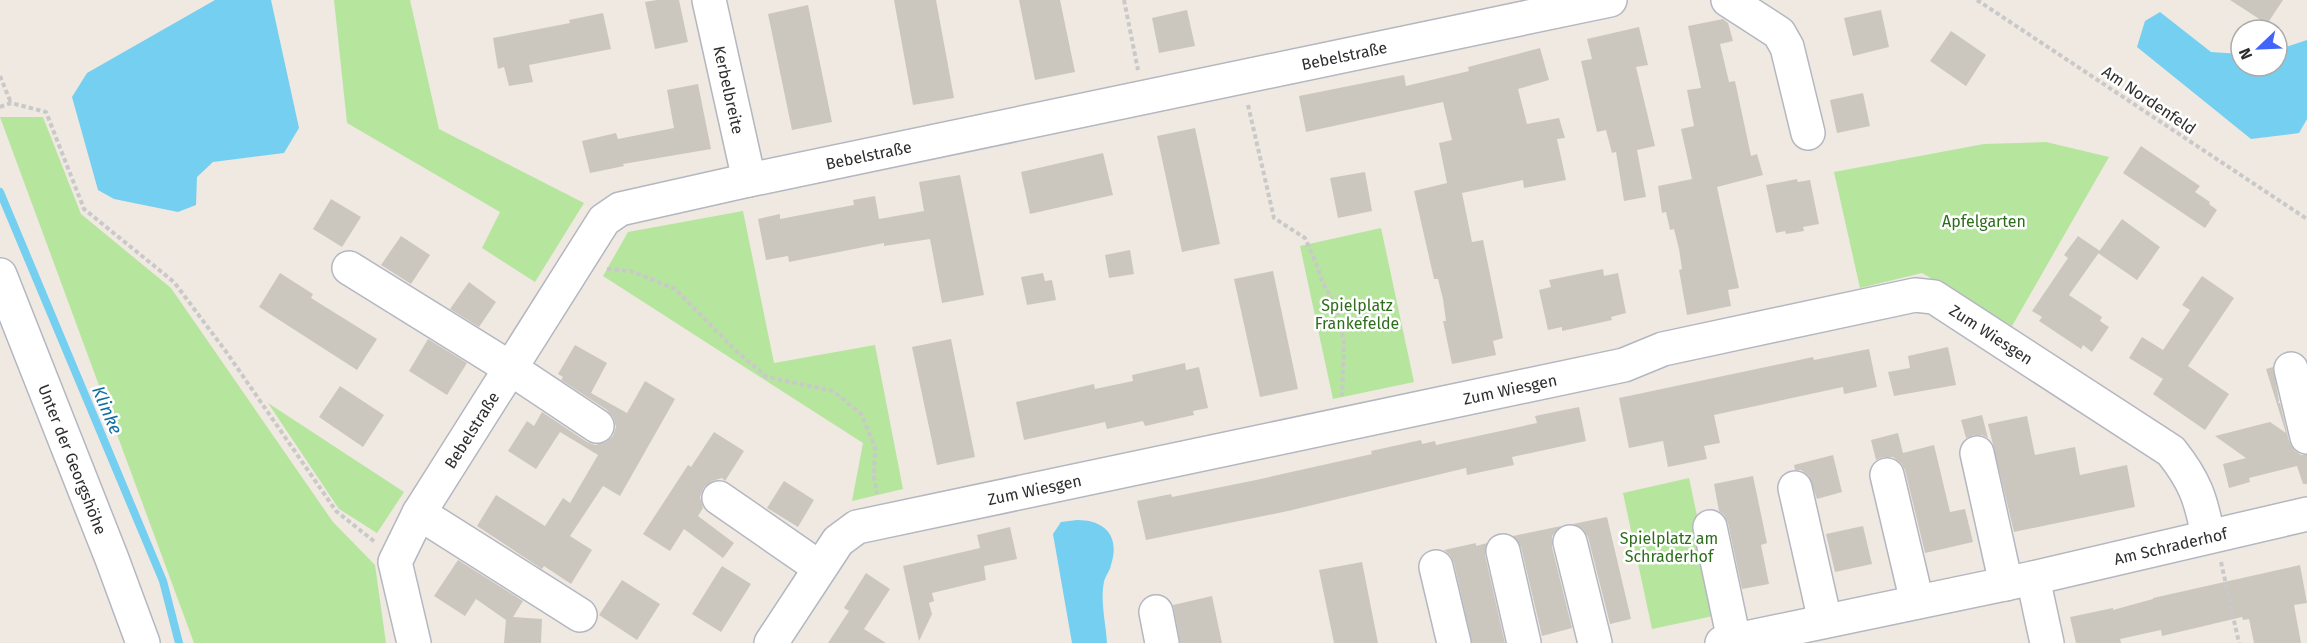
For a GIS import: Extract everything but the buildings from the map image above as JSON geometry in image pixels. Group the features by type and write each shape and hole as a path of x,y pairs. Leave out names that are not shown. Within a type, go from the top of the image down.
{"street":[{"name":"Kerbelbreite","path":"709,0 749,180"},
{"name":"Bebelstraße","path":"395,562 418,513 604,220 620,208 1610,0"},
{"path":"1728,0 1779,33 1787,47 1808,133"},
{"path":"349,268 510,368 597,426"},
{"name":"Unter der Georgshöhe","path":"0,275 138,624 143,643"},
{"name":"Zum Wiesgen","path":"771,643 838,541 857,527 1624,365 1663,349 1915,295 1934,297 2171,452 2189,473 2212,535"},
{"path":"2291,369 2307,437"},
{"path":"1977,453 2020,581 2047,643"},
{"path":"1887,475 1917,602"},
{"path":"1795,488 1824,621"},
{"path":"719,498 820,568"},
{"path":"418,513 580,615"},
{"name":"Am Schraderhof","path":"1710,527 1728,642 2020,581 2307,514"},
{"path":"1570,542 1595,643"},
{"path":"1503,551 1524,643"},
{"path":"395,562 414,643"},
{"path":"1436,567 1454,643"}],"path":[{"path":"1124,0 1143,97"},
{"name":"Am Nordenfeld","path":"1977,0 2307,219"},
{"path":"0,76 11,103"},
{"path":"1241,77 1274,218 1305,238 1322,281 1336,307 1344,341 1345,358 1342,382 1344,424"},
{"path":"0,107 11,103 46,112 84,209 174,282 227,353 336,511 373,540 395,562"},
{"path":"575,267 631,271 675,289 737,352 767,377 833,391 861,414 875,447 874,477 880,522"},
{"path":"2212,535 2239,643"}],"green space":[{"path":"334,0 410,0 439,129 584,203 535,282 482,248 500,212 347,123"},
{"path":"0,117 43,117 81,214 171,288 333,522 375,565 386,643 194,643"},
{"name":"Apfelgarten","path":"2046,142 2109,157 2012,326 1922,273 1860,288 1834,172 1984,144"},
{"path":"743,211 774,363 875,345 903,489 852,501 863,443 603,276 628,232"},
{"name":"Spielplatz Frankefelde","path":"1381,228 1414,382 1333,399 1300,246"},
{"path":"268,403 404,492 377,533 339,509"},
{"name":"Spielplatz am Schraderhof","path":"1689,478 1718,615 1652,629 1623,493"}],"water":[{"path":"215,0 271,0 299,128 284,153 213,162 197,177 196,205 178,212 114,199 98,190 72,97 87,73"},
{"path":"2160,12 2211,52 2229,53 2229,78 2289,78 2289,46 2307,40 2307,119 2299,133 2251,139 2137,47 2145,21"},
{"path":"1077,520 1096,523 1103,527 1112,538 1114,546 1103,589 1107,643 1072,643 1053,534 1061,522"}],"waterway":[{"name":"Klinke","path":"0,192 163,581 179,643"}]}
